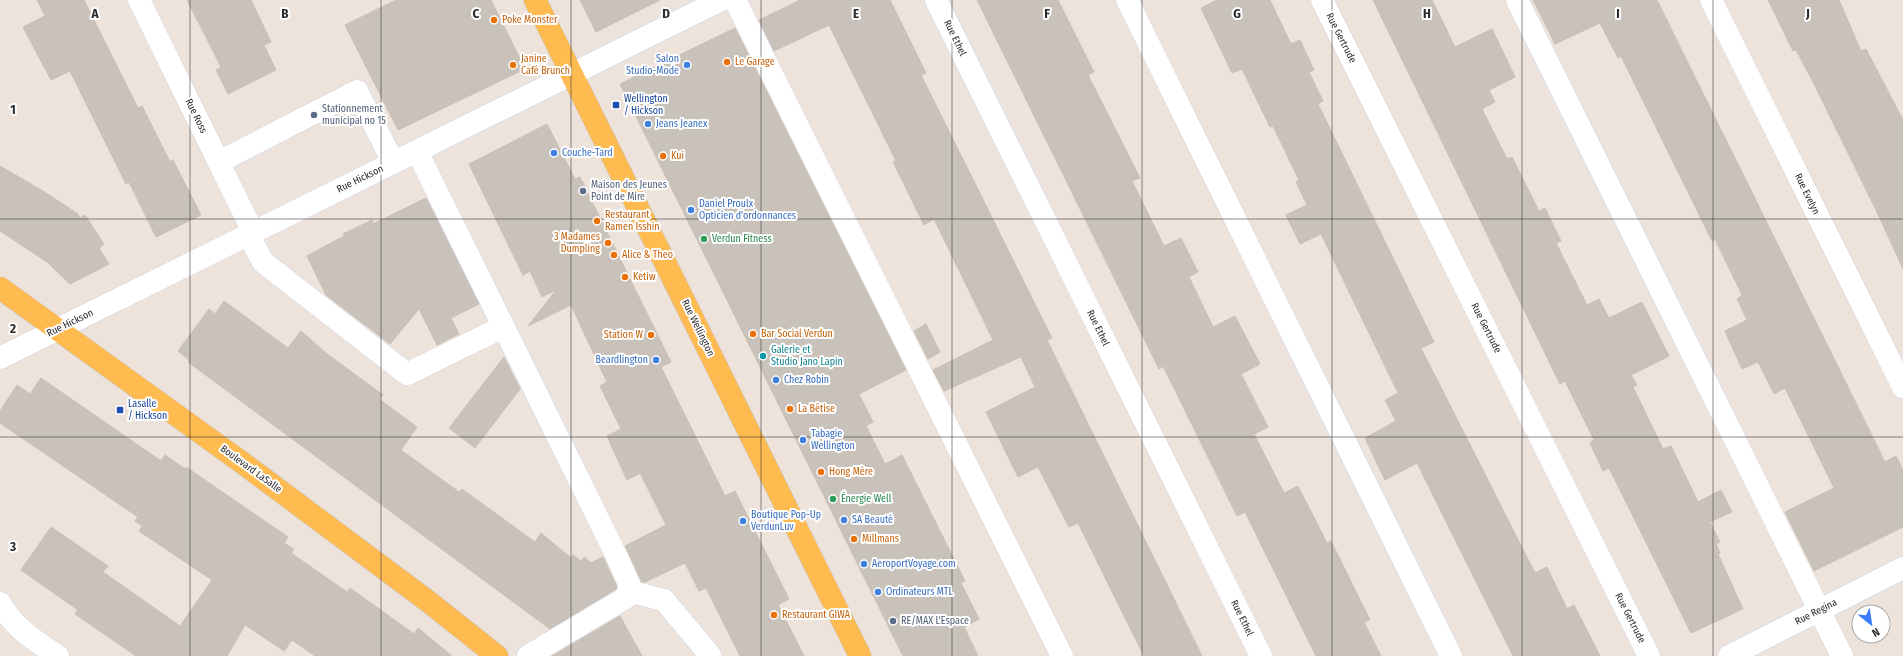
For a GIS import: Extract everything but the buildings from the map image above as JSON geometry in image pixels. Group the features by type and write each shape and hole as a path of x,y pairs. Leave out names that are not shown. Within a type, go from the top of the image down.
{"main road":[{"name":"Rue Wellington","path":"535,0 860,656"},
{"name":"Boulevard LaSalle","path":"0,288 250,469 429,602 496,656"}],"street":[{"name":"Rue Ross","path":"139,0 219,162 263,262 407,374 503,327"},
{"name":"Rue Hickson","path":"0,358 721,0"},
{"path":"735,0 1062,656"},
{"name":"Rue Ethel","path":"936,0 1261,656"},
{"path":"1127,0 1451,656"},
{"name":"Rue Gertrude","path":"1322,0 1649,656"},
{"path":"1517,0 1842,656"},
{"name":"Rue Evelyn","path":"1710,0 1903,388"},
{"path":"219,162 357,91 393,162"},
{"path":"416,151 630,586 627,598 528,656"},
{"name":"Rue Regina","path":"1729,656 1903,568"},
{"path":"628,591 664,600 710,655"},
{"path":"0,604 7,615 24,634 58,656"}],"place":[{"name":"Poke Monster","path":"494,20"},
{"name":"Le Garage","path":"727,62"},
{"name":"Janine Café Brunch","path":"513,65"},
{"name":"Salon Studio-Mode","path":"687,65"},
{"name":"Wellington / Hickson","path":"616,105"},
{"name":"Stationnement municipal no 15","path":"314,115"},
{"name":"Jeans Jeanex","path":"648,124"},
{"name":"Couche-Tard","path":"554,153"},
{"name":"Kui","path":"663,156"},
{"name":"Maison des Jeunes Point de Mire","path":"583,191"},
{"name":"Daniel Proulx Opticien d'ordonnances","path":"691,210"},
{"name":"Restaurant Ramen Isshin","path":"597,221"},
{"name":"Verdun Fitness","path":"704,239"},
{"name":"3 Madames Dumpling","path":"608,243"},
{"name":"Alice & Theo","path":"614,255"},
{"name":"Ketiw","path":"625,277"},
{"name":"Bar Social Verdun","path":"753,334"},
{"name":"Station W","path":"651,335"},
{"name":"Galerie et Studio Jano Lapin","path":"763,356"},
{"name":"Beardlington","path":"656,360"},
{"name":"Chez Robin","path":"776,380"},
{"name":"La Bêtise","path":"790,409"},
{"name":"Lasalle / Hickson","path":"120,410"},
{"name":"Tabagie Wellington","path":"803,440"},
{"name":"Hong Mère","path":"821,472"},
{"name":"Énergie Well","path":"833,499"},
{"name":"SA Beauté","path":"844,520"},
{"name":"Boutique Pop-Up VerdunLuv","path":"743,521"},
{"name":"Millmans","path":"854,539"},
{"name":"AeroportVoyage.com","path":"864,564"},
{"name":"Ordinateurs MTL","path":"878,592"},
{"name":"Restaurant GIWA","path":"774,615"},
{"name":"RE/MAX L'Espace","path":"893,621"}]}
